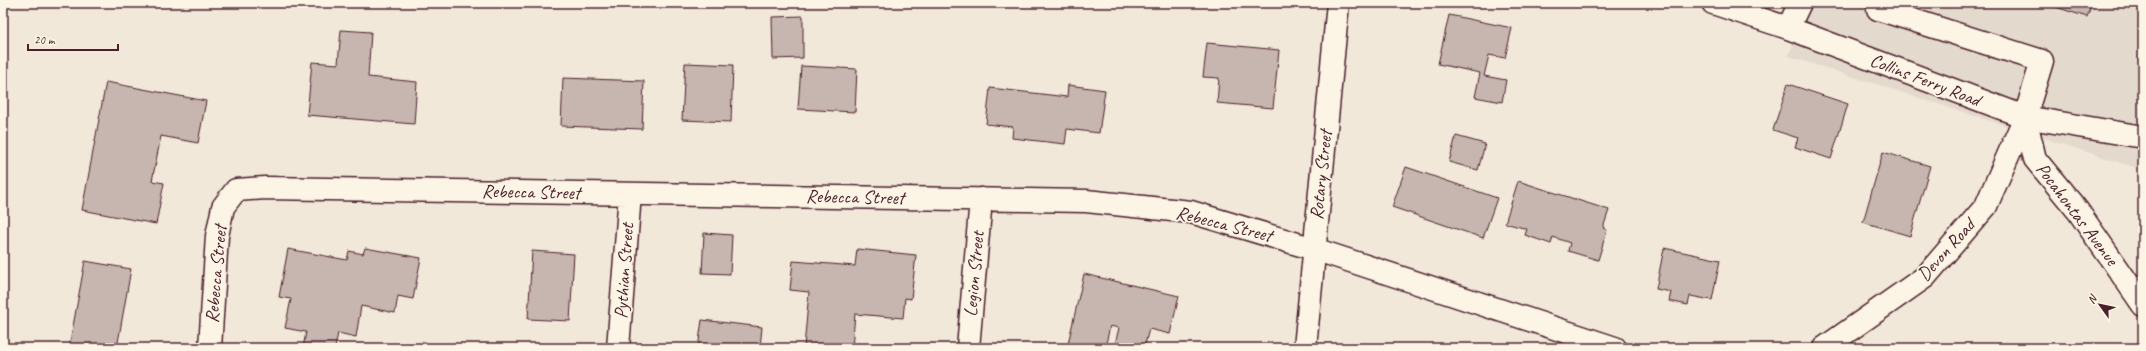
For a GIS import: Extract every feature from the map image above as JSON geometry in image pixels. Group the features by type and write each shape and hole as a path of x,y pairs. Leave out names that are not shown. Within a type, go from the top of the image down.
{"street":[{"name":"Rotary Street","path":"1305,348 1338,3"},
{"name":"Collins Ferry Road","path":"1713,3 1788,28 2025,117 2143,137"},
{"path":"1788,28 1800,3"},
{"name":"Devon Road","path":"1824,348 1926,277 1986,206 2025,117 2042,62 1878,9"},
{"name":"Pocahontas Avenue","path":"2025,117 2035,159 2078,212 2143,305"},
{"name":"Rebecca Street","path":"210,348 217,236 223,207 236,190 265,188 1086,201 1191,212 1314,249 1615,348"},
{"name":"Pythian Street","path":"618,348 630,194"},
{"name":"Legion Street","path":"968,348 981,199"}],"shaded area":[{"path":"1810,3 2143,3 2143,170 1788,56"}],"building":[{"path":"2043,3 2092,3 2087,17"},
{"path":"1449,15 1512,28 1505,58 1489,55 1484,76 1506,80 1502,102 1475,97 1480,73 1438,64"},
{"path":"803,16 803,58 773,59 772,17"},
{"path":"341,30 371,32 368,77 417,82 414,124 307,115 312,62 338,64"},
{"path":"1207,43 1279,50 1273,108 1217,103 1219,78 1203,77"},
{"path":"685,63 733,65 731,122 682,120"},
{"path":"801,66 857,69 855,112 798,109"},
{"path":"563,78 644,81 642,129 561,126"},
{"path":"106,82 206,101 198,143 161,136 152,181 164,183 156,224 82,210"},
{"path":"1788,84 1848,104 1831,159 1795,147 1798,138 1773,130"},
{"path":"1068,85 1105,90 1099,133 1067,129 1065,144 1012,138 1013,127 986,124 990,88 1067,97"},
{"path":"1456,136 1485,144 1478,170 1449,162"},
{"path":"1883,152 1930,166 1910,236 1863,222"},
{"path":"1406,167 1497,198 1483,238 1392,207"},
{"path":"1518,181 1609,210 1603,228 1607,230 1598,260 1568,251 1570,243 1553,237 1551,244 1525,235 1527,229 1505,223"},
{"path":"704,233 732,235 730,274 702,273"},
{"path":"365,248 421,258 413,299 398,296 395,313 361,306 356,337 338,333 335,348 303,348 306,332 285,328 291,299 279,297 288,249 347,260 349,251 363,254"},
{"path":"1664,248 1720,260 1712,300 1690,296 1688,305 1669,301 1671,292 1656,289"},
{"path":"857,249 916,255 911,299 905,298 903,318 855,314 852,348 804,347 809,292 790,290 793,261 855,266"},
{"path":"532,251 574,254 570,321 528,319"},
{"path":"85,261 131,269 117,348 69,348"},
{"path":"1084,274 1179,296 1170,334 1149,329 1144,348 1114,348 1119,328 1110,326 1105,348 1067,348"},
{"path":"702,320 762,327 760,348 698,348"},
{"path":"2115,344 2118,348 2108,348"}]}
